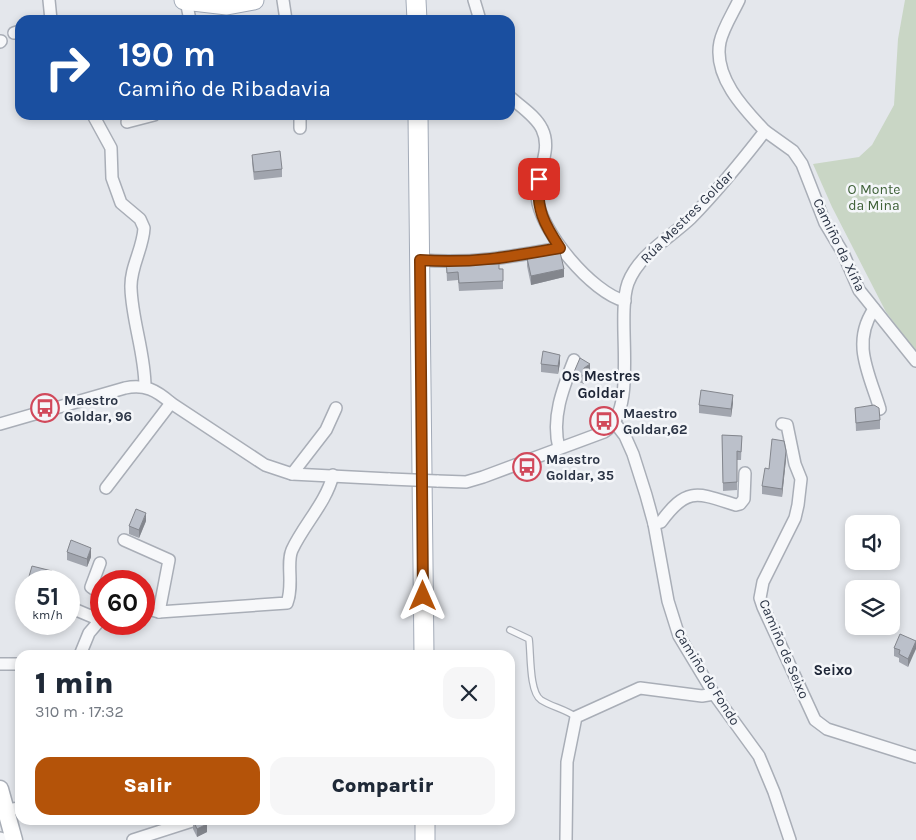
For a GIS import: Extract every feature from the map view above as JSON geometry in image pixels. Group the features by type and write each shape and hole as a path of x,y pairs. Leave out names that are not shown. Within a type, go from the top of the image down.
{"main road":[{"path":"185,0 227,5 254,0"},
{"path":"404,0 405,15"},
{"path":"416,0 417,15"},
{"path":"406,120 412,650"},
{"path":"418,120 424,650"},
{"path":"0,789 14,840"},
{"path":"413,825 413,840"},
{"path":"425,825 425,840"}],"street":[{"path":"49,0 50,15"},
{"path":"185,0 189,15"},
{"path":"282,0 285,15"},
{"path":"474,0 478,15"},
{"path":"739,0 720,42 719,67 731,89 765,131"},
{"path":"515,102 542,128 546,146 537,196 542,220 560,248 595,282 615,298 625,301"},
{"path":"96,120 111,148 112,178 121,203 140,219 144,228 131,286 133,316 145,372 145,387"},
{"path":"127,122 135,120"},
{"path":"300,120 300,128"},
{"name":"Rúa Mestres Goldar","path":"615,423 623,397 625,301 629,280 638,265 688,220 728,179 765,131"},
{"name":"Camiño da Xiña","path":"765,131 793,151 802,164 825,223 843,253 859,290 916,361"},
{"path":"420,260 456,263 495,260 560,248"},
{"path":"874,309 868,318 861,340 880,409"},
{"path":"559,448 556,434 560,397 574,360"},
{"path":"0,424 125,388 145,387 158,392 171,403 265,465 292,474 466,482 604,432 615,423"},
{"path":"106,488 171,403"},
{"path":"292,474 326,430 336,408"},
{"name":"Camiño do Fondo","path":"615,423 625,436 633,454 654,524 672,620 678,636 714,694 759,756 774,792 790,840"},
{"name":"Camiño de Seixo","path":"782,424 787,425 790,432 795,464 802,479 795,518 761,587 763,607 815,720 827,729 916,757"},
{"path":"654,524 661,522 669,510 690,495 703,495 736,505 740,504 744,499 745,473"},
{"path":"155,611 287,604 292,591 291,552 330,488 333,475"},
{"path":"124,540 169,560 159,612"},
{"path":"97,570 100,563"},
{"path":"82,650 90,632"},
{"path":"0,664 15,664"},
{"path":"566,840 567,762 576,717 640,688 702,696 714,694"},
{"path":"133,840 180,825"},
{"path":"0,838 9,827"}],"lane":[{"path":"510,630 529,639 533,690 539,699 576,717"}],"green space":[{"name":"O Monte da Mina","path":"905,0 916,0 916,352 886,312 832,207 813,164 859,157 872,145 894,105 898,39"}],"building":[{"path":"280,151 282,169 254,172 252,155"},
{"path":"560,252 564,269 531,276 527,258"},
{"path":"446,260 465,260 468,265 499,264 499,269 503,269 503,281 459,283 458,272 447,273"},
{"path":"543,351 560,355 558,366 541,364"},
{"path":"580,358 590,364 584,368 584,376 574,372"},
{"path":"701,390 733,395 731,409 699,405"},
{"path":"874,405 879,408 880,420 856,423 855,408"},
{"path":"722,435 742,436 741,452 737,451 737,482 723,483"},
{"path":"772,439 784,441 786,451 782,489 762,486 765,468 769,469"},
{"path":"136,509 146,513 139,530 129,526"},
{"path":"71,540 91,548 87,559 67,552"},
{"path":"32,566 48,570 31,570"},
{"path":"900,634 916,641 908,659 899,654 900,650 894,648"},
{"path":"195,825 205,825 197,829"}],"place":[{"name":"Maestro Goldar, 96","path":"45,408"},
{"name":"Maestro Goldar,62","path":"604,421"},
{"name":"Maestro Goldar, 35","path":"527,467"}],"district":[{"name":"Os Mestres Goldar","path":"601,384"},
{"name":"Seixo","path":"833,670"}],"route":[{"path":"423,596 420,260 456,263 495,260 560,248 542,220 537,196 539,179"}]}
